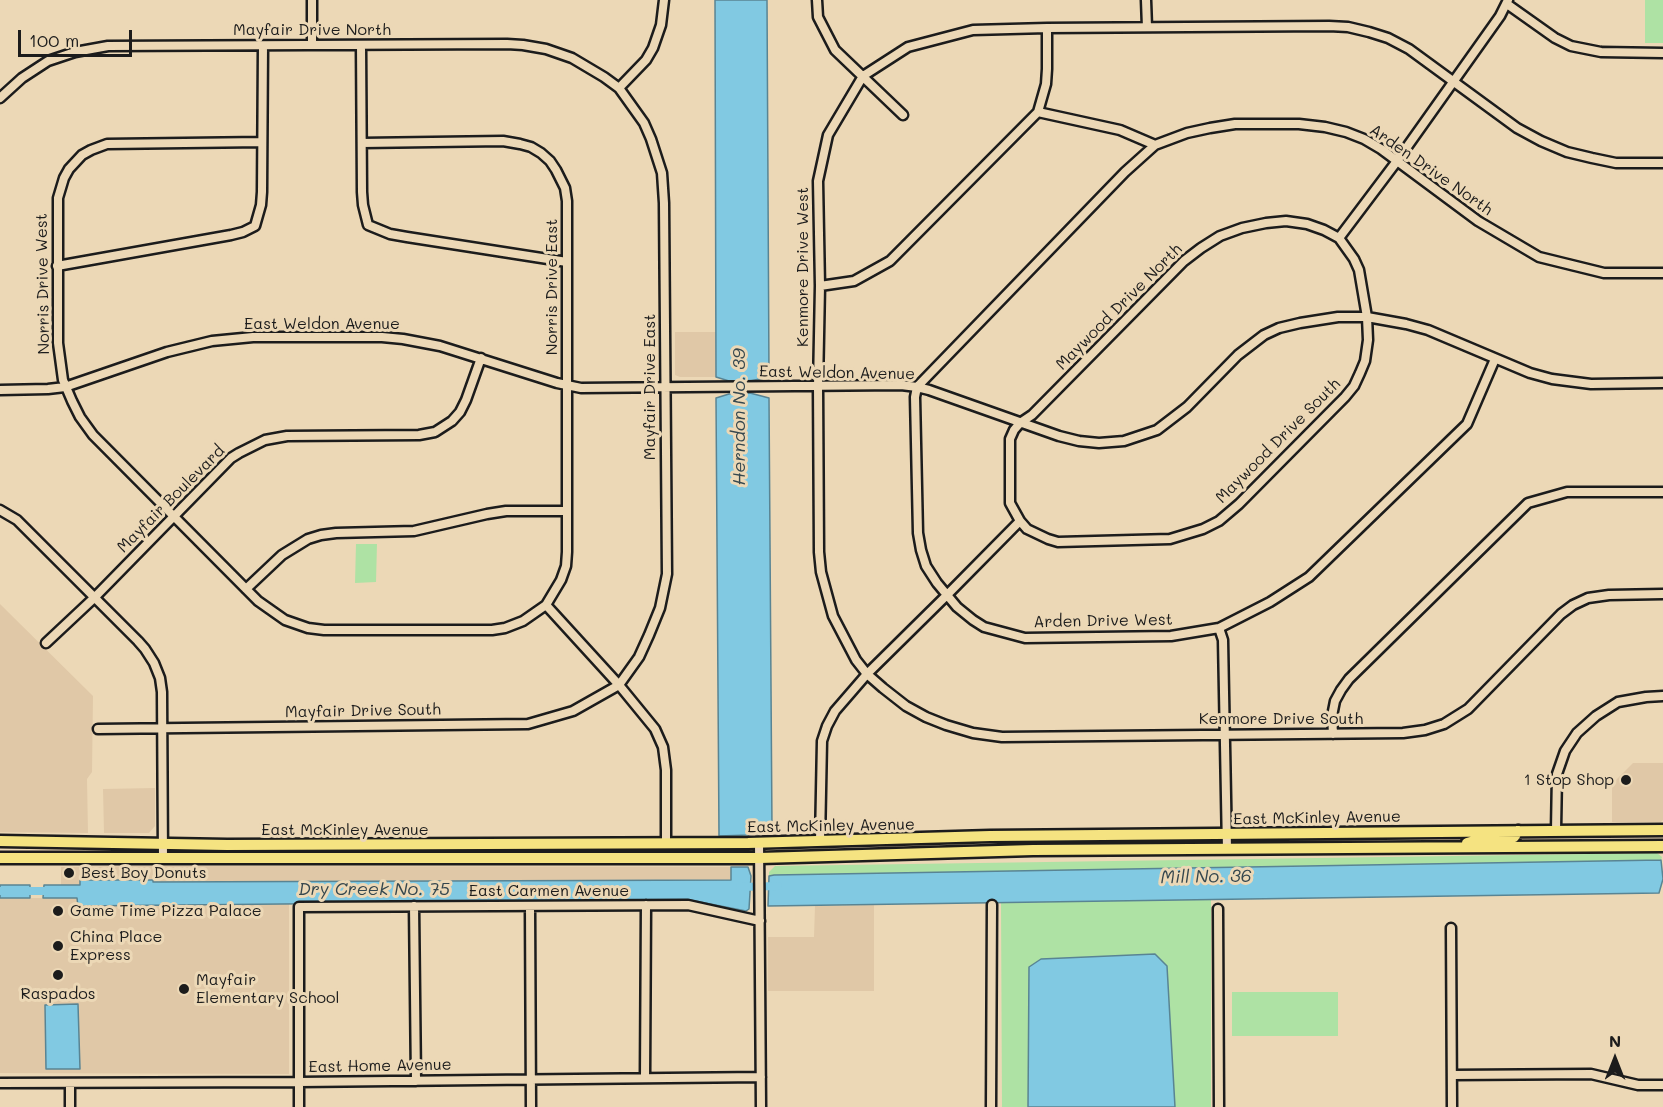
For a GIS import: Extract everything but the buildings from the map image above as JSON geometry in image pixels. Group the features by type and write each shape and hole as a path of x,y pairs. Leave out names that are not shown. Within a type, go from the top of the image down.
{"main road":[{"name":"East McKinley Avenue","path":"0,841 238,845 759,843 957,837 1663,830"},
{"path":"1452,847 1481,839 1514,837 1518,831"},
{"path":"887,854 895,846 932,845 957,837"},
{"path":"0,851 39,851 73,843"},
{"path":"568,858 597,852 656,851 664,847 666,843"},
{"name":"East McKinley Avenue","path":"0,858 760,858 1033,850 1663,846"}],"street":[{"path":"312,0 312,45"},
{"path":"619,88 646,60 653,48 661,25 664,0"},
{"path":"817,0 818,17 835,51 903,115"},
{"path":"1146,0 1147,27"},
{"path":"1367,317 1359,270 1350,253 1338,238 1397,161 1500,16 1507,2 1555,38 1570,46 1601,52 1663,53"},
{"path":"863,76 908,47 973,30 1348,27 1388,38 1409,49 1517,128 1541,141 1568,152 1616,163 1663,163"},
{"path":"820,286 854,281 890,261 1038,112 1046,84 1047,28"},
{"name":"Mayfair Drive North","path":"2,91 48,61 87,49 108,46 507,44 557,52 572,58 619,88"},
{"path":"361,45 362,192 365,215 369,225 390,234 567,262"},
{"path":"57,266 231,235 255,226 261,205 263,46"},
{"name":"Kenmore Drive West","path":"863,76 828,135 818,181 819,552 821,572 832,616 867,674"},
{"name":"Mayfair Drive East","path":"619,88 644,123 662,173 667,574 660,608 649,635 639,657 619,685"},
{"path":"917,387 1100,198 1155,145 1120,130 1038,112"},
{"name":"Arden Drive North","path":"1155,145 1187,133 1234,124 1308,125 1347,132 1364,139 1478,221 1539,257 1604,273 1663,273"},
{"name":"Norris Drive West","path":"262,142 107,144 91,150 75,161 69,169 59,190 57,207 57,343 65,387 80,417 93,435 172,516 264,606 285,620 308,628 324,630 492,630 514,625 532,616 546,605"},
{"name":"Norris Drive East","path":"362,143 512,142 531,147 541,153 550,161 565,189 567,201 567,552 566,566 561,580 546,605"},
{"name":"Maywood Drive North","path":"1020,423 1032,415 1184,261 1220,236 1242,228 1286,222 1307,224 1338,238"},
{"name":"East Weldon Avenue","path":"0,390 65,387 167,352 212,341 253,337 363,336 403,339 440,346 567,386 581,388 901,385 917,387 1059,436 1099,443 1124,441 1157,430 1180,413 1238,355 1264,335 1300,322 1338,317 1367,317 1428,330 1530,374 1552,379 1591,384 1663,384"},
{"name":"Maywood Drive South","path":"1020,521 1037,535 1059,542 1170,539 1189,534 1219,520 1239,504 1354,386 1367,351 1367,317"},
{"name":"Mayfair Boulevard","path":"46,643 94,598 231,458 266,440 298,435 419,435 435,432 456,417 464,406 481,358"},
{"name":"Arden Drive West","path":"917,387 915,397 918,533 926,566 946,596 965,614 984,627 1025,638 1171,636 1219,628 1270,602 1309,577 1467,424 1495,359"},
{"path":"820,841 820,760 826,726 835,711 867,674 1020,521 1010,502 1010,439 1020,423"},
{"path":"1333,734 1332,716 1335,701 1348,680 1528,502 1567,492 1663,492"},
{"path":"0,510 17,520 146,649 153,663 160,678 162,692 163,858"},
{"path":"246,589 282,555 308,539 321,535 414,531 506,511 567,511"},
{"name":"Kenmore Drive South","path":"867,674 906,705 926,717 973,733 1002,737 1403,733 1444,724 1468,709 1561,614 1573,605 1588,598 1609,595 1663,594"},
{"path":"546,605 619,685 655,729 663,747 666,771 666,843"},
{"path":"1219,628 1223,640 1227,849"},
{"name":"Mayfair Drive South","path":"98,729 528,724 573,711 619,685"},
{"path":"1556,830 1557,774 1565,751 1577,733 1596,716 1618,702 1663,696"},
{"path":"759,843 761,1107"},
{"path":"645,1078 646,905"},
{"name":"East Carmen Avenue","path":"299,1082 299,907 688,905 760,921"},
{"path":"992,905 992,1107"},
{"path":"414,906 416,1081"},
{"path":"530,906 531,1107"},
{"path":"1218,909 1219,1107"},
{"path":"1451,928 1452,1107"},
{"path":"1452,1075 1591,1074 1638,1085 1663,1085"},
{"name":"East Home Avenue","path":"0,1083 761,1077"},
{"path":"299,1082 299,1107"},
{"path":"70,1083 70,1107"}],"shaded area":[{"path":"675,332 716,332 716,377 675,375"},
{"path":"0,604 93,696 92,772 87,779 88,833 0,832"},
{"path":"1633,763 1663,763 1663,820 1661,822 1612,822 1612,784"},
{"path":"155,788 155,826 149,833 104,833 103,789"},
{"path":"61,867 731,867 731,880 153,882 152,880 80,880 80,885 61,885"},
{"name":"Mayfair Elementary School","path":"0,898 77,898 78,906 289,904 289,1074 0,1073"},
{"path":"874,905 874,991 768,991 768,937 814,937 815,906"}],"green space":[{"path":"1645,0 1663,0 1663,43 1645,43"},
{"path":"356,544 377,544 376,582 355,583"},
{"path":"1657,853 1662,857 1661,860 769,876 769,872 775,866"},
{"path":"1211,899 1211,1107 1002,1107 1001,903"},
{"path":"1232,992 1338,992 1338,1036 1232,1036"}],"water":[{"path":"715,0 767,0 769,377 750,381 729,381 716,377"},
{"name":"Herndon No. 39","path":"750,393 769,398 772,831 749,835 719,836 716,398 729,394"},
{"path":"1661,860 1663,879 1659,893 768,906 769,876 774,875"},
{"path":"731,867 748,867 751,876 749,909 746,911 690,900 78,906 77,898 43,898 44,885 80,885 80,880 153,880 153,882 731,880"},
{"path":"0,885 30,885 30,898 0,898"},
{"path":"1155,954 1167,966 1175,1107 1028,1107 1029,967 1041,959"},
{"path":"78,1004 80,1069 46,1069 45,1005"}],"waterway":[{"name":"Mill No. 36","path":"740,887 778,886"},
{"name":"Dry Creek No. 75","path":"0,891 55,891"}],"place":[{"name":"1 Stop Shop","path":"1626,780"},
{"name":"Best Boy Donuts","path":"69,873"},
{"name":"Game Time Pizza Palace","path":"58,911"},
{"name":"China Place Express","path":"58,946"},
{"name":"Raspados","path":"58,975"},
{"name":"Mayfair Elementary School","path":"184,989"}]}
